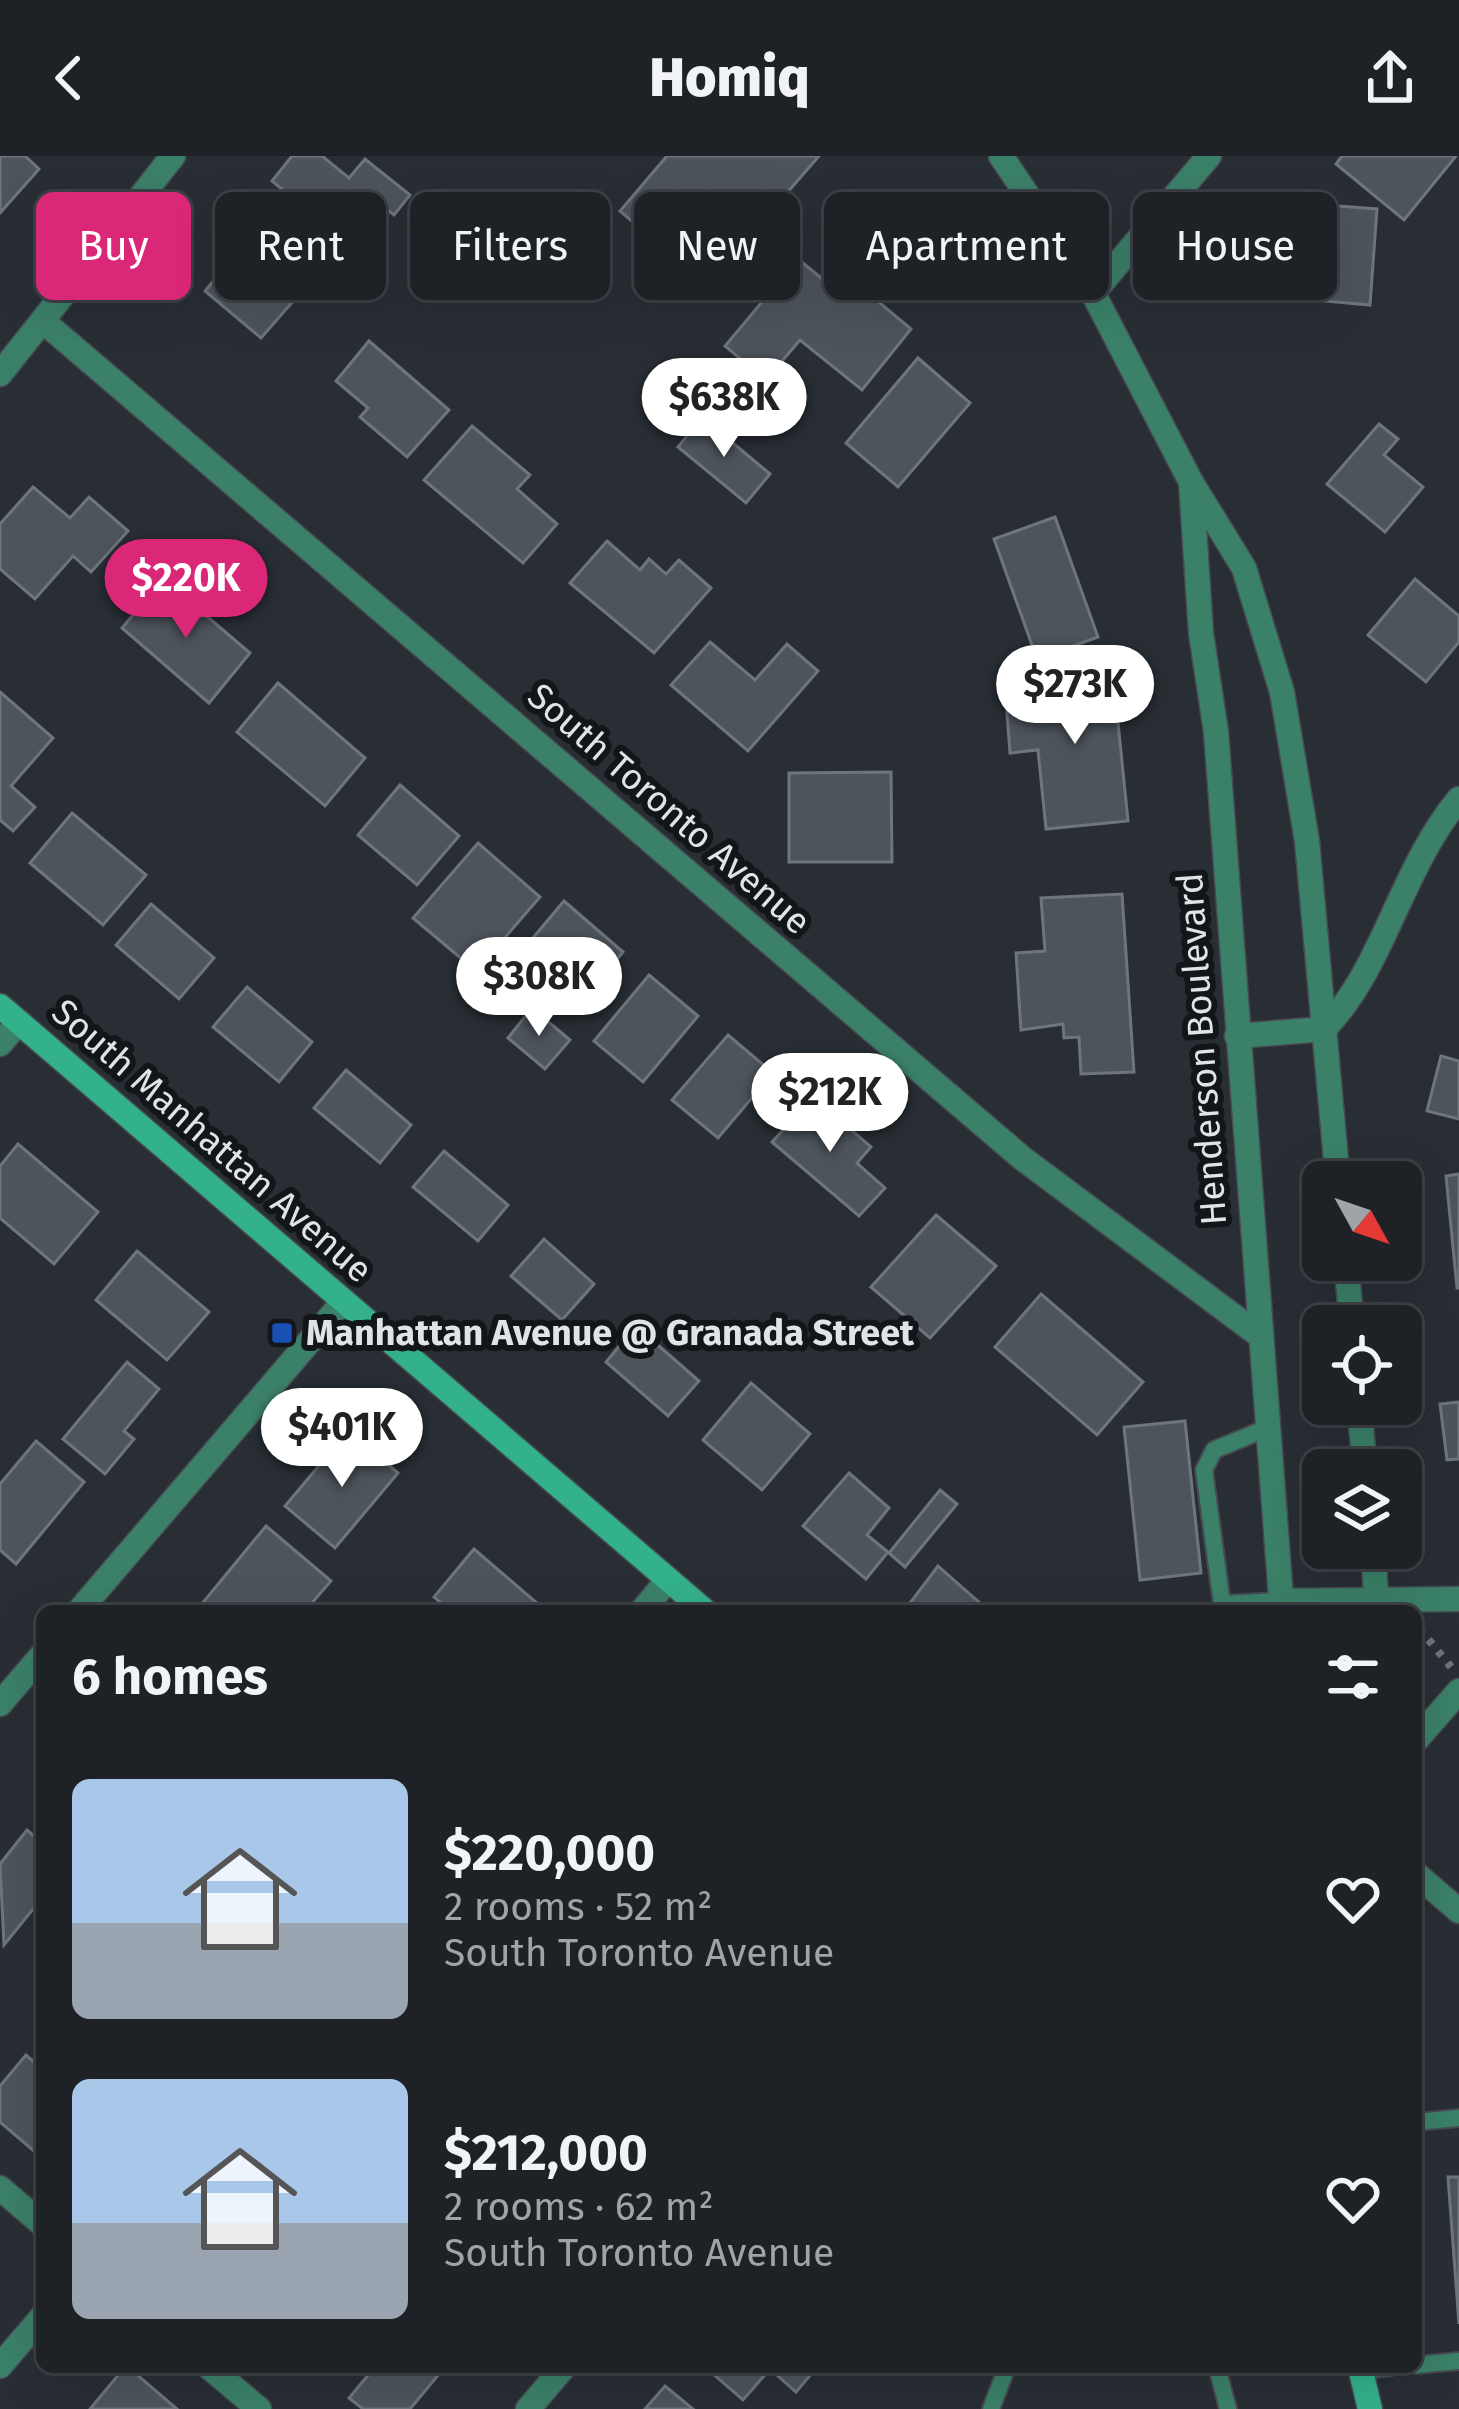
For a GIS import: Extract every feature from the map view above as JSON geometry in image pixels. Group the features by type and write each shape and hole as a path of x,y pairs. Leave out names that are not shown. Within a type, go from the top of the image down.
{"main road":[{"name":"South Manhattan Avenue","path":"9,1014 698,1605"},
{"path":"1361,2373 1370,2409"}],"street":[{"path":"0,374 172,156"},
{"name":"Henderson Boulevard","path":"1001,156 1025,192"},
{"path":"1109,273 1209,156"},
{"name":"Henderson Boulevard","path":"1097,300 1191,482 1244,568 1282,692 1307,842 1336,1161"},
{"name":"South Toronto Avenue","path":"44,322 1022,1159 1259,1335"},
{"name":"Henderson Boulevard","path":"1191,482 1281,1605"},
{"path":"1237,1036 1324,1029 1354,998 1415,862 1459,799"},
{"path":"0,1044 9,1014"},
{"path":"84,1605 344,1301"},
{"path":"1374,1569 1377,1604"},
{"path":"646,1605 668,1580"},
{"path":"1329,1605 1459,1599"},
{"path":"0,1704 36,1662"},
{"path":"1422,1732 1457,1682"},
{"path":"1422,1879 1459,1911"},
{"path":"0,2188 36,2219"},
{"path":"0,2366 36,2324"},
{"path":"216,2373 259,2409"},
{"path":"528,2409 559,2373"}],"lane":[{"path":"1252,1605 1222,1604 1204,1470 1214,1450 1265,1429"},
{"path":"1422,2121 1459,2118"},
{"path":"1422,2364 1459,2361"},
{"path":"991,2409 1005,2373"},
{"path":"1219,2373 1228,2409"}],"path":[{"path":"1422,1632 1457,1682"}],"building":[{"path":"0,156 25,156 39,169 0,213"},
{"path":"292,156 322,156 349,178 365,159 410,195 394,215 386,209 386,192 285,192 272,181"},
{"path":"667,156 819,156 788,192 636,192"},
{"path":"1342,156 1456,156 1404,220 1336,164"},
{"path":"634,195 634,223 620,211"},
{"path":"1337,206 1377,209 1370,305 1314,300 1337,300"},
{"path":"800,261 824,280 824,300 876,300 911,329 862,390 800,340 766,380 725,346 764,300 800,300"},
{"path":"215,279 215,299 205,291"},
{"path":"216,300 294,300 261,338"},
{"path":"369,341 449,410 407,457 360,417 368,408 336,381"},
{"path":"918,358 970,403 898,487 846,443"},
{"path":"702,417 770,474 746,503 678,447"},
{"path":"1379,424 1398,439 1384,455 1423,487 1385,532 1327,484"},
{"path":"472,426 530,475 517,489 557,524 523,563 424,480"},
{"path":"33,487 70,518 89,497 128,531 91,572 73,556 35,599 0,569 0,524"},
{"path":"1055,517 1098,637 1037,659 994,539"},
{"path":"607,541 640,570 649,559 666,574 679,560 711,588 654,653 570,583"},
{"path":"163,579 250,653 209,703 122,628"},
{"path":"1415,579 1459,616 1459,642 1426,682 1368,635"},
{"path":"710,642 755,680 787,644 818,671 748,751 671,685"},
{"path":"1112,663 1128,821 1046,829 1038,750 1010,753 1006,700 1060,695 1057,669"},
{"path":"278,683 365,758 325,806 237,732"},
{"path":"0,692 53,738 11,786 35,807 13,831 0,820"},
{"path":"891,772 892,862 789,862 789,773"},
{"path":"400,785 459,836 417,885 358,835"},
{"path":"72,813 146,875 103,925 30,863"},
{"path":"478,843 540,897 476,971 413,918"},
{"path":"1122,894 1134,1072 1081,1074 1079,1037 1064,1038 1063,1024 1021,1030 1016,953 1045,951 1041,898"},
{"path":"564,901 623,952 586,998 566,981 547,1004 506,970"},
{"path":"151,904 214,958 179,999 116,945"},
{"path":"649,975 698,1016 643,1082 594,1041"},
{"path":"247,987 312,1042 279,1082 213,1027"},
{"path":"532,1008 570,1040 545,1069 508,1038"},
{"path":"728,1035 773,1073 718,1138 672,1100"},
{"path":"1441,1056 1459,1061 1459,1119 1427,1111"},
{"path":"346,1070 411,1125 380,1163 314,1108"},
{"path":"813,1097 871,1147 857,1163 885,1188 859,1216 772,1142"},
{"path":"18,1144 98,1212 54,1264 0,1218 0,1166"},
{"path":"444,1151 508,1205 478,1241 413,1187"},
{"path":"1459,1174 1459,1288 1457,1288 1446,1176"},
{"path":"936,1215 996,1266 930,1338 871,1287"},
{"path":"544,1239 594,1284 562,1320 511,1276"},
{"path":"137,1251 209,1312 167,1360 96,1300"},
{"path":"1041,1294 1143,1382 1097,1435 995,1347"},
{"path":"636,1326 699,1381 668,1416 606,1362"},
{"path":"127,1362 159,1389 124,1431 134,1439 105,1474 63,1439"},
{"path":"751,1383 810,1434 762,1490 703,1440"},
{"path":"1459,1402 1459,1459 1447,1460 1440,1404"},
{"path":"1185,1421 1201,1573 1140,1580 1124,1427"},
{"path":"348,1431 398,1473 335,1548 285,1506"},
{"path":"36,1441 84,1482 16,1564 0,1550 0,1484"},
{"path":"849,1473 889,1508 867,1535 888,1552 866,1579 803,1526"},
{"path":"940,1490 957,1504 905,1567 889,1553"},
{"path":"266,1526 331,1581 310,1605 201,1605"},
{"path":"474,1549 538,1604 444,1605 434,1597"},
{"path":"938,1566 982,1605 909,1605"},
{"path":"27,1830 36,1838 36,1905 4,1945 0,1864"},
{"path":"26,2055 36,2064 36,2153 0,2122 0,2086"},
{"path":"1448,2177 1459,2177 1459,2324"},
{"path":"120,2373 135,2373 177,2409 90,2409"},
{"path":"370,2373 440,2373 410,2409 363,2409 349,2398"},
{"path":"712,2373 767,2373 743,2400"},
{"path":"775,2373 812,2373 796,2392"},
{"path":"665,2386 693,2409 645,2409"}],"place":[{"name":"Manhattan Avenue @ Granada Street","path":"282,1333"}]}
